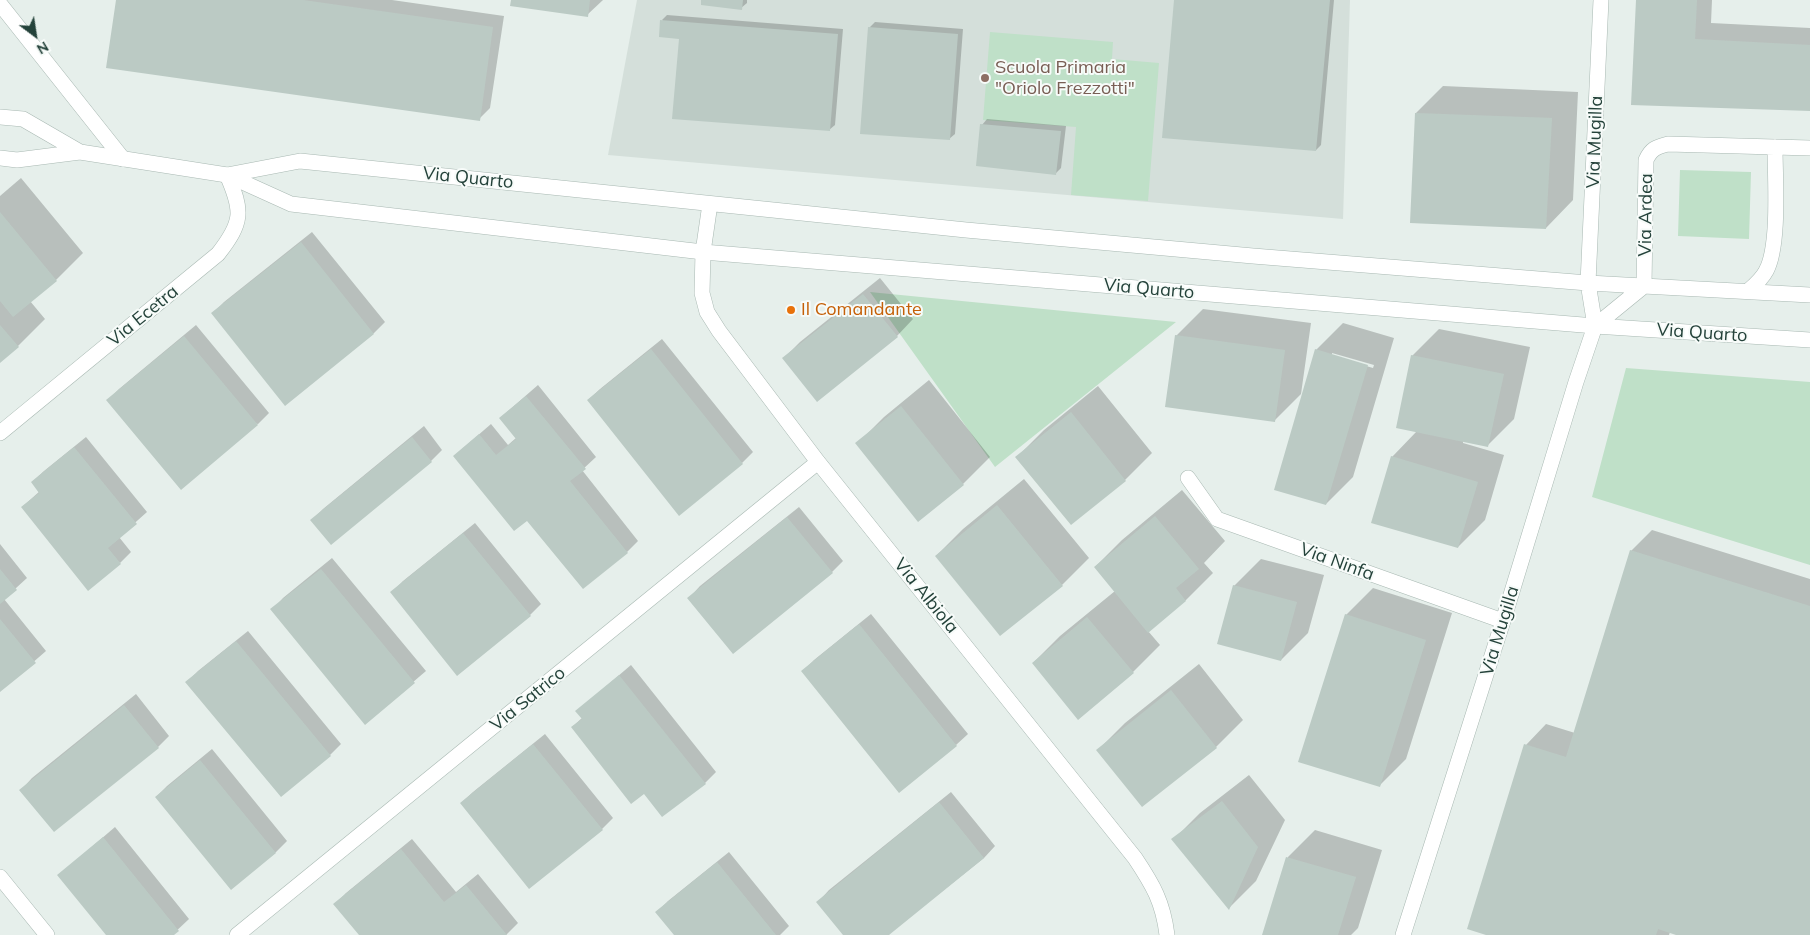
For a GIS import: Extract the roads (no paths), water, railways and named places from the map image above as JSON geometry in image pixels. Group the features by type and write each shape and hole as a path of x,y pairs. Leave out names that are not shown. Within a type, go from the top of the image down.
{"street":[{"name":"Via Mugilla","path":"1588,283 1601,0"},
{"path":"0,4 123,159"},
{"name":"Via Quarto","path":"0,117 23,119 80,152"},
{"name":"Via Ardea","path":"1644,286 1646,160 1650,151 1668,144 1810,148"},
{"path":"1748,291 1759,282 1772,256 1775,147"},
{"name":"Via Quarto","path":"0,158 18,160 80,152 227,175 291,204 703,252 1595,326 1810,340"},
{"name":"Via Quarto","path":"227,175 300,161 1084,241 1588,283 1810,296"},
{"name":"Via Ecetra","path":"0,433 218,254 231,238 238,220 236,196 227,175"},
{"path":"703,252 710,204"},
{"name":"Via Albiola","path":"703,252 702,293 707,312 719,331 818,462 1135,858 1153,885 1164,914 1167,935"},
{"path":"1588,283 1595,326 1644,286"},
{"name":"Via Mugilla","path":"1403,935 1595,326"},
{"name":"Via Satrico","path":"237,935 818,462"},
{"name":"Via Ninfa","path":"1188,478 1217,519 1503,621"},
{"path":"0,877 47,935"}],"place":[{"name":"Scuola Primaria \"Oriolo Frezzotti\"","path":"985,78"},
{"name":"Il Comandante","path":"791,310"}]}
